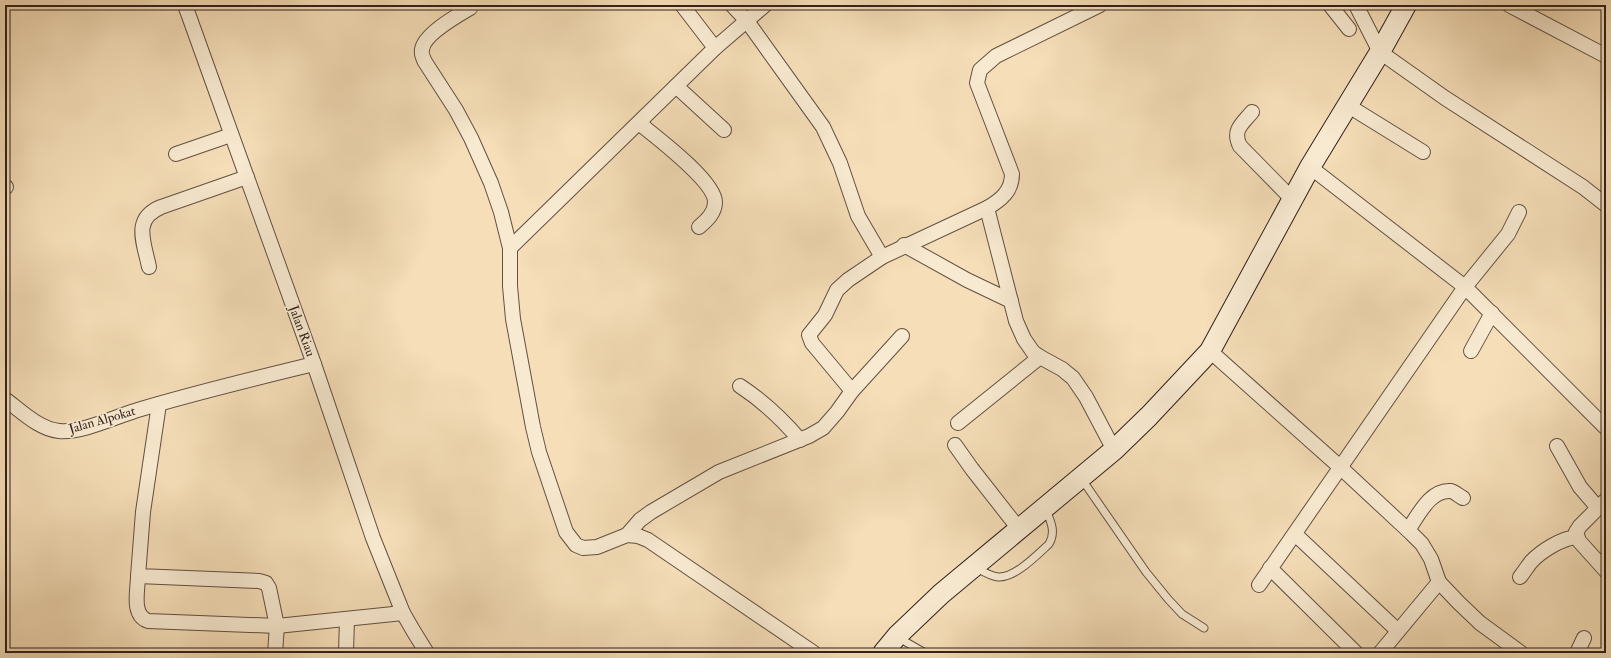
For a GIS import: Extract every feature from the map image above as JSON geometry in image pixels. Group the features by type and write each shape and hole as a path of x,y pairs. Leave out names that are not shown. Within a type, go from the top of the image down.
{"main road":[{"path":"883,653 897,636 941,594 1114,450 1149,416 1210,351 1310,167 1380,52 1406,5"}],"street":[{"name":"Jalan Riau","path":"185,5 314,364 373,538 403,613 427,653"},
{"path":"682,5 715,48"},
{"path":"732,5 747,21 823,127 840,163 858,216 882,257"},
{"path":"510,248 715,48 764,5"},
{"path":"852,390 812,343 809,335 825,315 834,294 842,285 882,257 904,245 988,208 997,202 1008,191 1012,181 1012,174 977,83 980,70 996,56 1100,5"},
{"path":"1330,5 1349,29"},
{"path":"1356,5 1380,52 1445,98 1583,187 1606,205"},
{"path":"1509,5 1606,56"},
{"path":"472,6 428,37 423,46 422,53 425,62 456,110 481,158 501,212 510,248 510,286 513,319 539,452 566,532 576,545 583,548 597,546 627,535 638,536 652,542 814,653"},
{"path":"676,86 724,130"},
{"path":"1347,105 1423,152"},
{"path":"1252,112 1236,132 1237,140 1240,146 1293,200"},
{"path":"639,123 677,154 711,189 715,202 713,212 711,216 699,227"},
{"path":"176,154 231,135"},
{"path":"1310,167 1465,287 1606,428"},
{"path":"149,267 143,229 144,220 149,214 161,207 247,177"},
{"path":"988,208 1019,330 1033,352 1062,369 1078,384 1114,450"},
{"path":"1259,585 1465,287 1508,234 1520,212"},
{"path":"904,245 967,280 1011,301"},
{"path":"1470,351 1492,313"},
{"path":"627,535 640,520 651,512 719,472 809,436 828,423 852,390 902,336"},
{"path":"1210,351 1408,530 1422,544 1431,559 1439,582 1480,623 1521,653"},
{"path":"958,423 1040,357"},
{"name":"Jalan Alpokat","path":"5,399 40,425 57,431 77,430 122,414 220,386 314,364"},
{"path":"740,386 769,408 800,440"},
{"path":"159,404 143,512 138,576 137,611 140,616 148,621 277,626 403,613"},
{"path":"955,445 1019,528"},
{"path":"1557,446 1580,487 1602,504 1576,532 1577,537 1606,571"},
{"path":"1408,530 1427,504 1435,496 1443,492 1452,491 1462,498"},
{"path":"1295,534 1398,631"},
{"path":"1520,578 1531,561 1556,543 1569,537 1577,537"},
{"path":"1270,568 1356,653"},
{"path":"138,576 264,582 269,588 277,626 275,653"},
{"path":"1380,653 1439,582"},
{"path":"346,653 347,619"},
{"path":"1577,653 1584,638"}],"lane":[{"path":"1081,478 1146,572 1168,599 1182,614 1204,628"},
{"path":"974,567 997,577 1003,577 1017,571 1034,557 1049,544 1052,539 1052,524 1045,508"},
{"path":"897,636 925,653"}]}
